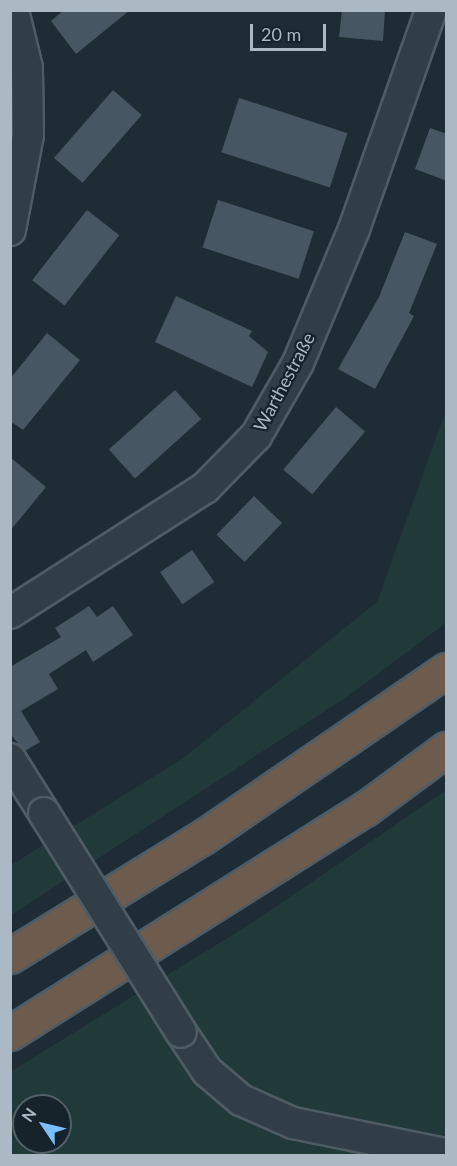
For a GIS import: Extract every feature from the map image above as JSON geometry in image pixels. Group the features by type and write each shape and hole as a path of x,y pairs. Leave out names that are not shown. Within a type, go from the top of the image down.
{"highway":[{"path":"10,956 203,837 447,670"},
{"path":"10,1033 355,815 447,749"}],"street":[{"path":"10,230 28,135 27,68 13,10"},
{"name":"Warthestraße","path":"10,613 205,489 256,436 298,363 354,229 431,10"},
{"path":"10,759 207,1071 241,1100 283,1119 447,1154"}],"green space":[{"path":"446,410 446,623 348,696 11,915 11,865 182,759 377,602"},
{"path":"446,790 446,1155 11,1155 10,1072 255,921"}],"building":[{"path":"64,10 130,10 76,54 51,21"},
{"path":"342,10 385,10 383,41 339,37"},
{"path":"113,90 142,115 83,183 54,158"},
{"path":"239,98 347,133 330,187 221,152"},
{"path":"430,128 447,134 447,181 415,169"},
{"path":"218,200 314,231 299,279 203,248"},
{"path":"87,210 119,235 65,305 32,280"},
{"path":"405,232 437,244 409,313 414,316 375,389 338,369 379,297"},
{"path":"176,296 252,331 249,336 268,352 252,387 155,342"},
{"path":"47,333 80,360 23,430 10,421 10,379"},
{"path":"175,390 201,419 135,479 109,450"},
{"path":"336,407 365,431 312,494 283,470"},
{"path":"10,457 46,487 10,531"},
{"path":"254,496 282,523 245,562 216,535"},
{"path":"192,550 214,582 182,604 160,572"},
{"path":"89,606 97,617 113,606 133,635 93,662 86,650 49,674 58,689 21,711 40,742 25,751 10,734 10,667 61,637 55,628"}]}
